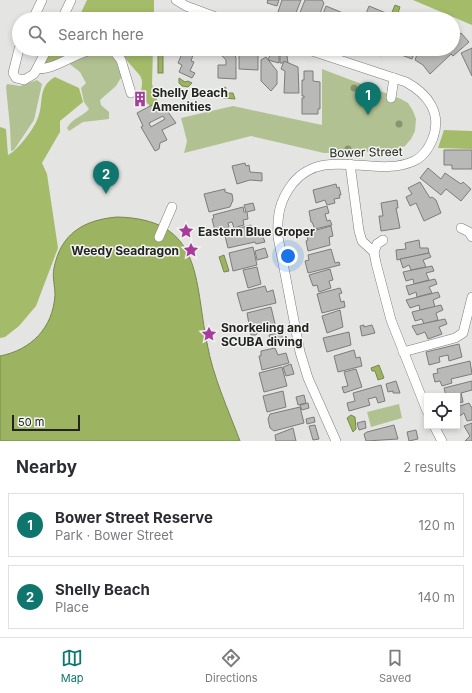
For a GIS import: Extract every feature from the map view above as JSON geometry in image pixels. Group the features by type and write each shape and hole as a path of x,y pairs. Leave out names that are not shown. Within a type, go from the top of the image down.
{"street":[{"path":"36,12 42,0"},
{"path":"65,12 71,0"},
{"path":"176,0 186,6 202,12"},
{"path":"17,56 13,73 16,78 24,80 30,78 37,69 44,56"},
{"path":"37,69 50,68 74,56"},
{"path":"118,56 121,60 131,93"},
{"name":"Bower Street","path":"327,56 394,78 418,88 427,97 436,115 435,131 430,146 415,161 400,166 331,163 318,166 306,171 295,181 285,193 280,206 277,220 278,237 300,352 308,378 336,441"},
{"path":"391,98 394,78"},
{"path":"350,164 359,231 362,241 374,252 391,320 424,404"},
{"path":"159,237 172,206"},
{"path":"374,252 377,244 383,240"},
{"path":"403,352 455,338 462,333 472,297"},
{"path":"436,429 442,441"}],"shaded area":[{"path":"87,0 154,0 154,12 81,12"},
{"path":"413,0 472,0 472,25 460,20 460,12 441,12"},
{"path":"395,5 400,7 398,12 392,12"},
{"path":"47,56 63,56 47,65 45,60"},
{"path":"82,56 113,56 116,59 122,76 116,86 100,100 101,105 109,112 109,119 83,122 69,131 67,128 69,125 89,109 84,102 81,88 86,83 80,72 67,62"},
{"path":"124,56 153,56 152,84 158,103 150,106 140,96 142,84 141,77"},
{"path":"158,56 163,56 163,73 158,73"},
{"path":"322,69 408,103 416,119 415,131 411,139 405,146 392,151 324,153 251,136 184,153 187,141 181,118 233,106 322,125"},
{"path":"55,77 79,88 83,102 60,121 60,132 42,163 47,174 58,248 36,306 19,326 5,337 0,338 0,127 6,129 8,155 20,145 32,129 41,108 45,86"},
{"path":"179,78 185,82 188,81 192,83 188,87 182,86 179,83"},
{"path":"37,80 42,84 34,120 14,150 11,151 7,84 20,86"},
{"path":"233,93 235,99 223,98 222,94"},
{"path":"444,130 472,131 472,149 438,148"},
{"path":"117,217 145,220 166,229 180,241 189,257 200,297 207,343 213,368 240,441 0,441 0,356 21,349 38,336 45,327 50,318 53,307 55,295 53,275 57,256 68,237 84,225 94,221"},
{"path":"224,255 229,271 224,272 219,257"},
{"path":"379,365 384,378 378,380 375,371 372,371 371,368"},
{"path":"399,404 402,418 371,427 367,412"},
{"path":"351,415 355,417 356,429 353,432 347,418"}],"building":[{"path":"268,0 279,0 277,6 267,3"},
{"path":"282,0 301,0 296,12 278,12"},
{"path":"305,0 322,0 324,3 321,12 300,12"},
{"path":"326,6 341,12 324,12"},
{"path":"369,6 384,12 367,12"},
{"path":"461,33 469,42 460,50"},
{"path":"472,48 472,76 461,53"},
{"path":"181,56 193,56 191,61 194,62 190,71 195,73 192,78 179,72 182,65 178,63"},
{"path":"222,56 236,57 236,79 218,78 218,65 226,65 226,60"},
{"path":"239,56 258,56 258,70 239,69"},
{"path":"270,56 279,56 279,63 268,60"},
{"path":"280,56 287,56 288,63 280,63"},
{"path":"404,56 413,56 412,59"},
{"path":"416,56 449,56 430,74 423,65 415,60"},
{"path":"266,57 277,71 277,84 271,91 261,81 261,60"},
{"path":"284,61 298,67 299,93 284,93 285,71 281,69"},
{"path":"304,71 313,71 313,81 320,82 320,109 318,109 318,114 302,114 302,98 304,98 304,96 302,96 302,80 304,80"},
{"name":"Shelly Beach Amenities","path":"142,94 143,103 138,104 137,95"},
{"path":"152,105 153,107 163,105 176,123 162,130 167,140 160,143 159,149 155,151 141,127 143,126 137,113","holes":["163,116 165,119 151,127 149,123"]},
{"path":"444,150 472,150 472,169 452,169 452,165 444,165"},
{"path":"245,163 246,166 249,165 250,172 262,173 262,181 250,180 237,184 232,166"},
{"path":"428,168 441,179 445,173 461,184 463,182 471,189 461,201 446,189 441,195 420,178"},
{"path":"420,182 430,198 432,197 436,200 441,213 424,221 416,203 410,206 406,197 412,194 408,188"},
{"path":"336,184 337,188 339,187 341,195 339,195 340,198 334,199 335,203 327,205 325,200 316,203 313,190"},
{"path":"225,189 225,192 232,194 233,200 230,207 209,212 204,194"},
{"path":"397,200 398,208 396,208 400,228 381,231 379,216 383,216 381,203"},
{"path":"253,203 255,210 247,212 248,219 243,220 244,225 234,228 232,222 228,223 229,227 215,231 212,219 214,218 213,215 243,207 244,212 246,212 244,205"},
{"path":"327,206 329,213 325,214 327,221 330,220 332,225 315,229 311,222 309,211"},
{"path":"251,225 254,236 262,234 265,242 256,244 255,242 228,248 224,232"},
{"path":"331,226 333,236 329,237 330,245 308,251 306,241 308,240 306,233"},
{"path":"419,240 420,248 428,248 429,253 397,260 396,250 406,249 405,243"},
{"path":"253,247 257,265 233,271 229,253"},
{"path":"265,248 268,257 257,260 255,251"},
{"path":"331,249 335,263 339,262 340,265 308,273 305,261 309,260 308,255"},
{"path":"429,253 431,257 423,260 426,267 411,270 409,265 403,268 400,259"},
{"path":"432,266 434,271 426,273 429,280 414,284 413,279 406,281 403,272"},
{"path":"257,267 261,284 248,288 243,270"},
{"path":"330,269 333,280 329,281 331,288 319,292 317,285 313,286 309,275"},
{"path":"435,279 437,284 429,287 432,293 417,297 416,292 409,295 406,286"},
{"path":"265,286 267,292 273,290 276,303 242,311 237,293"},
{"path":"340,288 342,293 339,294 341,302 344,301 345,307 322,313 317,294"},
{"path":"438,292 440,297 433,300 435,307 420,310 419,305 410,308 406,300"},
{"path":"441,305 443,310 436,313 438,320 424,324 422,319 415,321 412,312"},
{"path":"271,307 276,328 258,332 256,335 251,335 247,313"},
{"path":"340,310 343,327 327,333 322,316"},
{"path":"445,319 447,324 439,327 442,334 428,339 425,332 417,335 412,326"},
{"path":"364,325 364,327 372,325 375,333 362,336 360,326"},
{"path":"281,332 284,344 272,347 269,335"},
{"path":"349,332 351,345 327,352 323,338"},
{"path":"459,344 462,357 449,361 448,355 439,357 440,362 429,365 426,352"},
{"path":"275,348 278,355 286,353 289,363 262,370 259,356 261,356 261,351"},
{"path":"354,350 356,358 360,357 362,366 338,372 334,356"},
{"path":"470,361 472,374 451,379 452,383 442,386 440,381 435,382 433,374 438,373 437,369"},
{"path":"291,364 294,374 286,376 283,367"},
{"path":"282,367 287,386 264,392 259,373"},
{"path":"356,369 362,387 344,393 342,387 348,386 344,372"},
{"path":"396,381 400,393 393,393 393,391 388,392 386,384"},
{"path":"472,381 472,390 461,393 463,402 460,402 460,393 445,393 444,388"},
{"path":"381,385 385,401 378,403 376,397 368,399 370,405 349,411 347,403 355,401 353,393"},
{"path":"283,391 286,407 267,412 263,396"},
{"path":"304,395 306,403 298,405 296,397"},
{"path":"308,403 309,408 302,410 300,405"},
{"path":"469,403 472,408 472,420 467,421 464,413 460,416 460,406"},
{"path":"300,407 304,423 274,431 270,428 268,419 270,414"},
{"path":"314,417 315,422 307,424 306,419"},
{"path":"365,421 366,428 359,430 357,423"},
{"path":"472,423 472,441 465,441 470,436 464,426"},
{"path":"315,425 319,439 313,440 309,426"},
{"path":"394,425 398,439 366,441 364,434 367,432"},
{"path":"293,428 296,441 276,441 275,435"},
{"path":"416,430 418,439 409,441 407,432"}],"waterway":[{"path":"225,88 227,93"}],"place":[{"name":"Shelly Beach Amenities","path":"140,99"},
{"name":"Bower Street Reserve","path":"368,115"},
{"name":"Shelly Beach","path":"106,194"},
{"name":"Eastern Blue Groper","path":"186,231"},
{"name":"Weedy Seadragon","path":"191,250"},
{"name":"Snorkeling and SCUBA diving","path":"209,334"}]}
